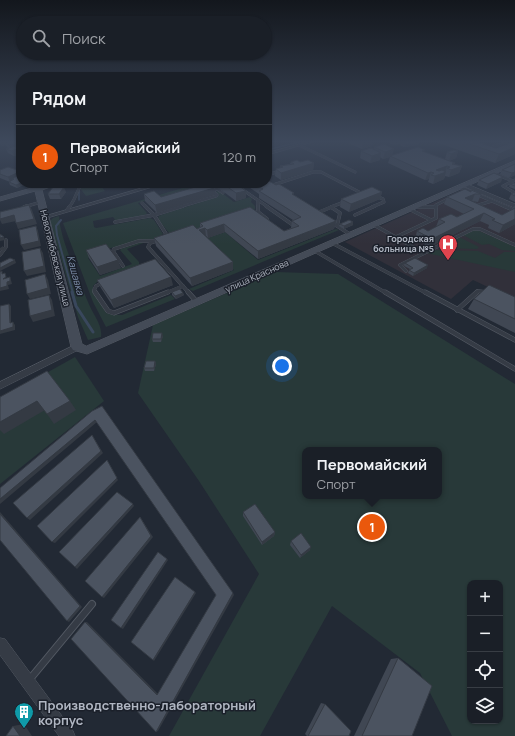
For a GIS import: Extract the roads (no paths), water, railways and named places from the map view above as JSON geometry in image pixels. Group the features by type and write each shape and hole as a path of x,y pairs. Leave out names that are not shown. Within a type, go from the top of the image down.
{"street":[{"name":"улица Краснова","path":"0,386 77,348 87,350 412,208 463,189 488,175"},
{"path":"1,199 30,188"},
{"name":"Новотамбовская улица","path":"36,188 41,202 77,348"},
{"path":"44,216 146,188"},
{"path":"463,189 514,209"},
{"path":"0,644 68,736"}],"lane":[{"path":"273,185 303,175"},
{"path":"328,175 366,194 358,197"},
{"path":"499,175 514,180"},
{"path":"514,180 503,187 515,193"},
{"path":"509,183 515,185"},
{"path":"273,185 279,189"},
{"path":"67,210 75,201 78,188"},
{"path":"235,188 242,188 293,225"},
{"path":"115,222 154,215 216,196 217,195 213,191 218,189 223,193"},
{"path":"463,189 514,209"},
{"path":"355,215 384,201 372,194"},
{"path":"396,237 437,217 436,204 455,196"},
{"path":"321,216 316,213 351,199"},
{"path":"258,201 258,212 267,219"},
{"path":"471,208 492,201"},
{"path":"19,208 41,202"},
{"path":"142,203 154,215 168,237"},
{"path":"331,207 340,213 337,226"},
{"path":"412,208 436,207"},
{"path":"412,208 431,220"},
{"path":"507,213 514,209"},
{"path":"326,219 350,235"},
{"path":"374,225 424,253"},
{"path":"406,271 400,267 400,265 475,228 515,245"},
{"path":"173,236 148,244 148,247 197,302"},
{"path":"0,255 6,247 6,240"},
{"path":"124,266 113,251 114,249 139,241 156,241"},
{"path":"332,243 515,340"},
{"path":"315,251 515,369"},
{"path":"154,264 160,261"},
{"path":"106,281 96,286 94,290 108,311 114,313 183,286"},
{"path":"457,310 480,291 490,294"},
{"path":"28,682 92,604"}],"waterway":[{"path":"79,188 79,200"},
{"name":"Кашавка","path":"61,220 56,226 57,235 73,293"},
{"name":"Кашавка","path":"72,292 76,306 93,332"}],"place":[{"name":"Городская больница №5","path":"448,261"},
{"name":"Первомайский","path":"372,527"},
{"name":"Производственно-лабораторный корпус","path":"24,729"}]}
